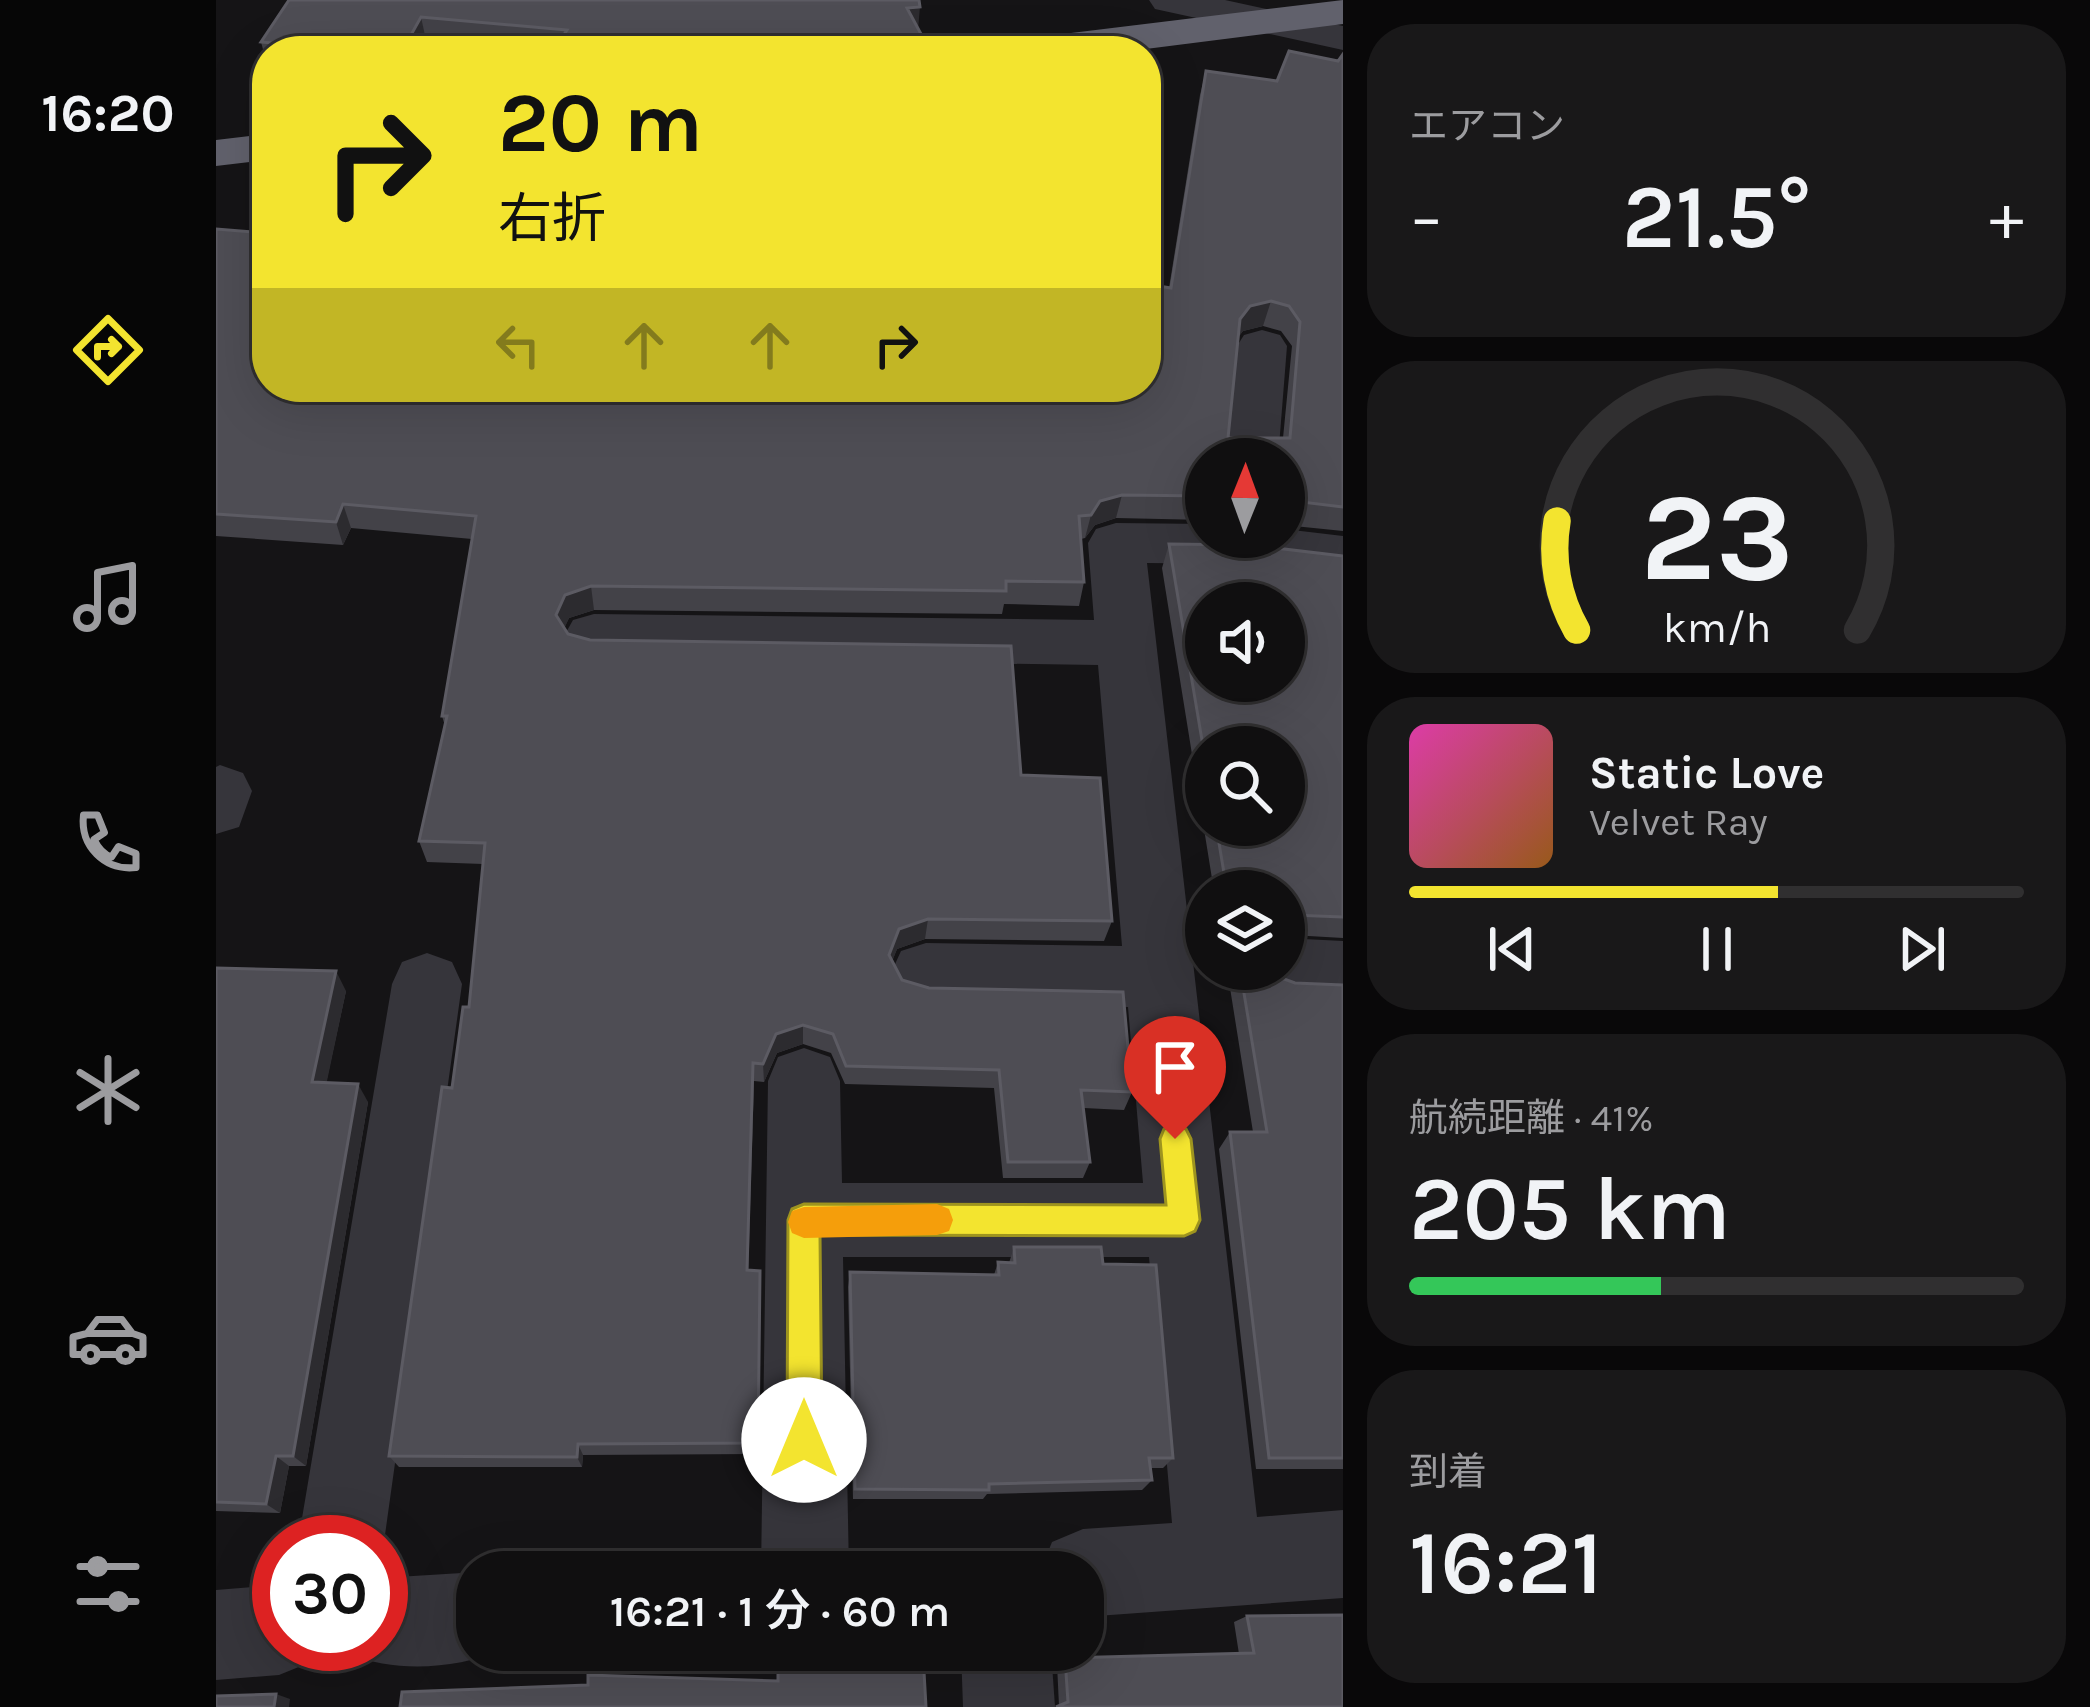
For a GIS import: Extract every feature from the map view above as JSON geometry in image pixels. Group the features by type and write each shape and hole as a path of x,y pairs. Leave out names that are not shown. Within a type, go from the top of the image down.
{"highway":[{"path":"1150,36 1343,12"},
{"path":"216,153 252,149"}],"street":[{"path":"1169,0 1343,38"},
{"path":"1253,438 1262,346"},
{"path":"1185,542 1116,543 1125,643 1174,968 1184,1220 1219,1563"},
{"path":"1305,550 1343,556"},
{"path":"595,636 1125,643"},
{"path":"926,974 1174,968"},
{"path":"1305,969 1343,971"},
{"path":"345,1515 428,984"},
{"path":"804,1081 805,1551"},
{"path":"804,1220 1184,1220"},
{"path":"1104,1571 1343,1554"},
{"path":"408,1621 456,1618"},
{"path":"216,1635 252,1632"},
{"path":"1007,1671 1009,1707"}],"building":[{"path":"289,0 919,0 920,7 907,8 922,36 563,36 567,30 421,17 410,36 265,36"},
{"path":"1289,51 1338,61 1343,54 1343,507 1305,502 1305,438 1290,438 1300,322 1289,306 1271,301 1250,306 1240,319 1228,438 1185,438 1185,496 1122,495 1100,501 1091,515 1079,516 1084,582 1006,581 1006,591 591,586 565,595 556,615 568,634 590,640 1011,646 1021,775 1100,778 1112,921 928,919 899,929 889,955 902,980 929,988 1123,992 1132,1092 1081,1090 1090,1162 1008,1162 999,1070 846,1066 833,1034 803,1025 776,1034 763,1064 753,1063 747,1270 760,1271 758,1443 578,1444 577,1457 389,1456 442,1087 452,1088 463,1007 469,1007 485,843 419,841 447,716 442,716 476,516 343,504 336,522 216,514 216,229 252,232 252,402 1161,402 1161,286 1171,288 1206,71 1277,81"},
{"path":"1169,544 1185,544 1185,558 1305,558 1305,552 1343,556 1343,917 1305,916 1305,870 1224,870 1220,846 1305,846 1305,726 1200,726 1196,702 1305,702 1305,582 1185,582 1185,639"},
{"path":"216,968 336,971 312,1082 358,1084 293,1456 276,1456 266,1504 216,1502"},
{"path":"1343,985 1343,1458 1269,1458 1230,1132 1267,1132 1243,990"},
{"path":"1014,1247 1101,1247 1103,1264 1156,1265 1173,1458 1149,1458 1152,1480 989,1484 989,1490 855,1489 850,1272 999,1275 998,1262 1015,1263"},
{"path":"1343,1615 1343,1707 1056,1707 1068,1702 1066,1671 1104,1671 1104,1657 1254,1653 1247,1616"},
{"path":"778,1671 924,1671 926,1707 400,1707 402,1692 588,1685 588,1675 778,1681"},
{"path":"276,1694 274,1707 216,1707 216,1696"}],"slow traffic":[{"path":"804,1222 937,1220"}],"route":[{"path":"804,1440 804,1220 1184,1220 1175,1139"}]}
